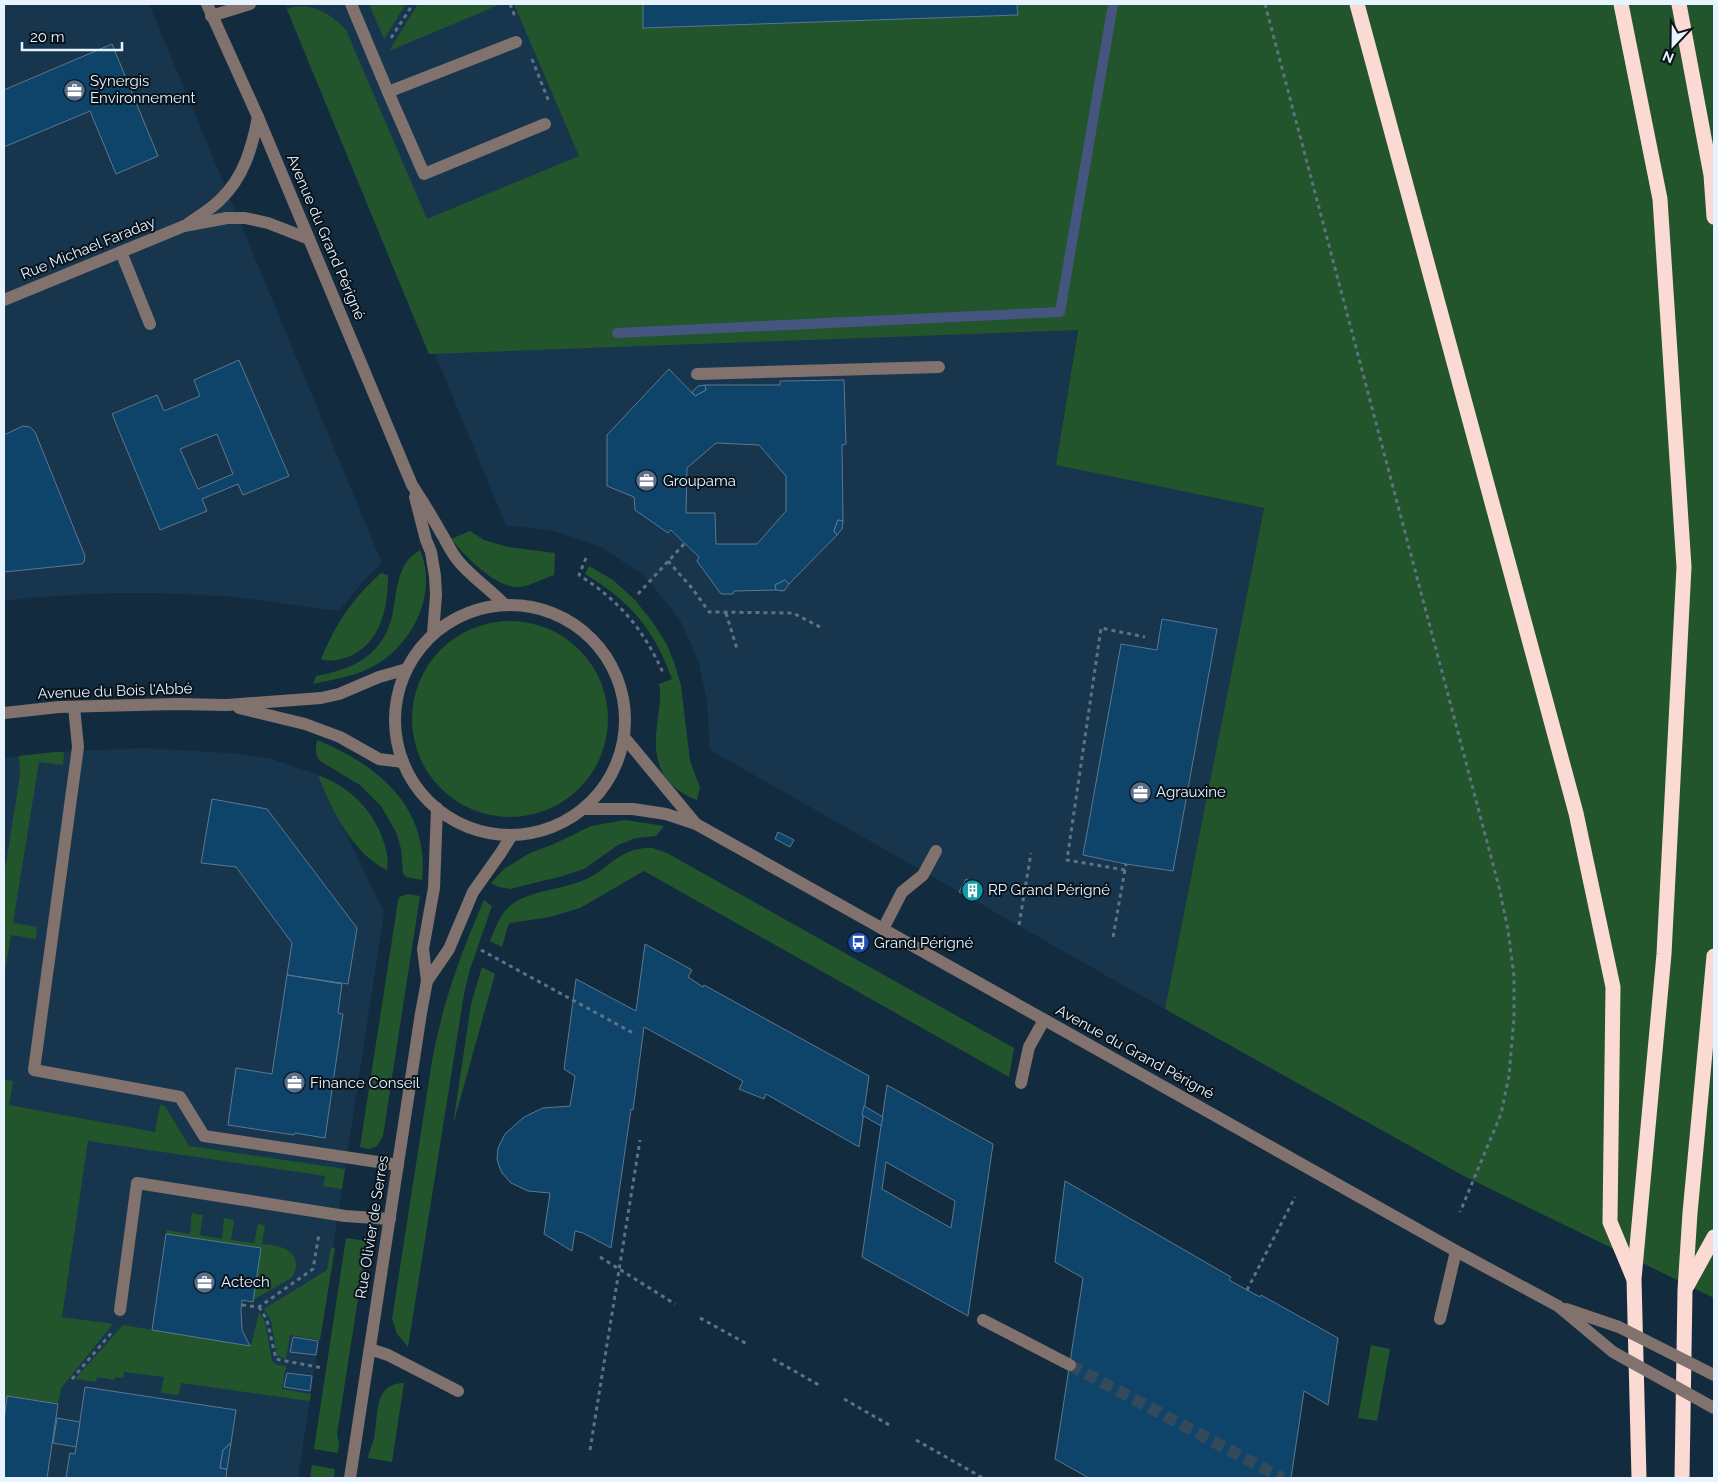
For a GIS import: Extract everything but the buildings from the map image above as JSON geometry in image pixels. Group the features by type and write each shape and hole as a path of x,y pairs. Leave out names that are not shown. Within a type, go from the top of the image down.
{"highway":[{"path":"1357,4 1580,832 1613,987 1610,1222 1634,1280"},
{"path":"1621,4 1660,199 1684,567 1664,954 1634,1280 1639,1478"},
{"path":"1679,4 1711,175 1714,217"},
{"path":"1682,1478 1685,1290 1690,1213 1714,956"},
{"path":"1685,1290 1714,1237"}],"street":[{"name":"Avenue du Grand Périgné","path":"207,4 258,117 412,484 448,548 471,575 489,588 506,605"},
{"path":"212,16 250,4"},
{"path":"351,4 424,174 544,124"},
{"path":"388,92 516,42"},
{"name":"Rue Michael Faraday","path":"184,226 214,206 232,186 244,167 253,144 258,117"},
{"name":"Rue Michael Faraday","path":"4,300 184,226 227,218 245,218 268,222 309,239"},
{"path":"120,252 150,324"},
{"path":"697,374 939,367"},
{"name":"Avenue du Grand Périgné","path":"412,484 426,540 431,552 435,576 436,595 433,634"},
{"path":"506,605 531,606 555,614 577,626 596,643 611,664 621,687 625,712 624,737 619,757 599,794 583,808 555,826 534,832 498,834 472,828 448,816 437,808 417,787 403,762 395,722 398,695 407,668 433,634 467,613 492,606 506,605"},
{"name":"Avenue du Bois l'Abbé","path":"4,713 74,706 227,705 321,698 340,694 379,677 407,668"},
{"name":"Avenue du Bois l'Abbé","path":"227,705 305,724 340,737 379,759 403,762"},
{"path":"74,706 78,747 34,1070 180,1097 204,1136 398,1165"},
{"name":"Avenue du Grand Périgné","path":"624,737 696,824"},
{"name":"Rue Olivier de Serres","path":"350,1478 427,981 423,949 434,888 437,808"},
{"name":"Avenue du Grand Périgné","path":"583,808 633,809 666,814 696,824 1527,1290 1558,1306 1619,1327 1714,1375"},
{"name":"Rue Olivier de Serres","path":"427,981 449,949 473,892 512,834"},
{"path":"883,929 902,892 923,875 936,852"},
{"path":"1022,1084 1029,1047 1044,1020"},
{"path":"120,1310 137,1183 345,1216 390,1219"},
{"path":"1440,1319 1456,1251"},
{"name":"Avenue du Grand Périgné","path":"1558,1306 1613,1352 1714,1408"},
{"path":"983,1320 1070,1365"},
{"path":"370,1349 388,1355 458,1391"}],"path":[{"path":"386,45 413,4"},
{"path":"510,4 518,25"},
{"path":"1265,4 1497,878 1508,930 1514,976 1508,1083 1501,1114 1460,1212"},
{"path":"531,57 556,120 544,124"},
{"path":"638,594 684,544"},
{"path":"586,558 579,575 611,598 632,620 645,637 664,675"},
{"path":"668,561 692,588 709,612 793,613 820,627"},
{"path":"726,613 737,649"},
{"path":"1125,870 1067,860 1100,628 1145,637"},
{"path":"1019,926 1031,853"},
{"path":"1113,937 1126,864"},
{"path":"481,950 633,1033"},
{"path":"590,1450 640,1140"},
{"path":"1247,1290 1295,1198"},
{"path":"242,1305 259,1307 313,1269 324,1212"},
{"path":"600,1257 675,1304"},
{"path":"259,1307 267,1320 276,1359 322,1368"},
{"path":"700,1318 746,1344"},
{"path":"72,1379 118,1324"},
{"path":"773,1359 820,1385"},
{"path":"844,1399 891,1426"},
{"path":"916,1440 982,1478"}],"shaded area":[{"path":"4,4 149,4 382,563 365,579 339,611 235,597 162,593 109,593 4,601"},
{"path":"284,4 1130,4 1056,465 1264,508 1165,1009 710,750 707,701 698,660 680,620 654,587 639,572 599,546 553,531 506,525 435,354 429,354"},
{"path":"144,748 229,753 268,758 317,774 384,912 298,1478 4,1478 4,758 55,752"}],"green space":[{"path":"369,4 406,4 384,39"},
{"path":"418,4 501,4 389,51"},
{"path":"514,4 643,4 644,28 1017,15 1017,4 1714,4 1714,1298 1462,1175 1165,1009 1264,508 1056,465 1078,330 429,354 287,9 304,7 320,10 334,18 346,30 427,219 579,156"},
{"path":"470,531 484,540 508,547 555,553 554,575 520,587 501,583 482,570 451,539"},
{"path":"420,550 425,567 426,585 423,602 417,619 397,648 383,660 361,672 313,684 316,676 343,669 366,657 383,639 389,627 401,572 409,559"},
{"path":"589,566 613,580 634,599 652,621 667,645 681,686 690,761 700,787 697,800 675,788 662,771 658,761 656,739 660,700 659,684 672,679 665,661 649,631 628,606 601,584 585,574"},
{"path":"381,573 388,575 388,587 384,612 375,634 359,651 348,657 334,660 321,659 346,612"},
{"path":"500,621 520,621 547,628 572,643 586,657 601,682 608,709 608,729 601,756 586,781 572,795 547,810 538,813 520,817 500,817 473,810 448,795 434,781 419,756 416,747 412,729 412,709 419,682 434,657 448,643 473,628 482,625"},
{"path":"317,740 360,762 379,776 395,792 408,810 418,831 422,854 422,880 406,877 403,873 401,849 397,834 381,806 360,785 320,761 316,753"},
{"path":"64,752 63,765 39,762 13,923 37,927 36,939 11,935 4,977 4,876 20,775 19,756"},
{"path":"318,775 330,780 350,793 367,810 380,831 384,843 388,863 387,870 375,863 354,842 329,802"},
{"path":"625,820 664,826 656,836 636,838 618,845 584,869 563,876 510,889 491,883 504,869 530,853 591,826"},
{"path":"644,848 652,848 667,853 1014,1048 1009,1077 644,871 580,908 550,917 510,923 502,947 490,941 504,912 518,900 584,880 626,853"},
{"path":"408,894 420,896 383,1136 377,1146 369,1149 360,1147 398,901 399,897"},
{"path":"484,900 492,906 470,969 464,994 408,1347 397,1334 392,1319 432,1061 441,1019 453,979"},
{"path":"482,967 495,974 453,1125 471,1004"},
{"path":"4,1080 13,1081 9,1105 155,1132 160,1105 165,1106 189,1146 345,1169 342,1189 323,1186 325,1176 88,1141 62,1317 113,1324 61,1388 58,1404 7,1396 4,1421"},
{"path":"192,1213 203,1215 200,1235 222,1239 224,1218 234,1220 231,1240 254,1243 258,1224 265,1225 262,1244 288,1250 296,1261 294,1274 291,1278 253,1300 261,1248 166,1234 167,1230 190,1234"},
{"path":"346,1238 367,1241 337,1434 339,1442 338,1453 314,1449"},
{"path":"331,1247 335,1248 320,1340 290,1335 286,1359 277,1356 271,1321 264,1309 327,1270"},
{"path":"259,1312 265,1322 272,1361 277,1365 286,1366 282,1389 311,1394 310,1401 181,1383 179,1395 161,1393 164,1377 124,1372 123,1378 115,1377 114,1380 97,1377 96,1382 75,1379 123,1325 250,1346"},
{"path":"1371,1345 1390,1349 1377,1421 1358,1418"},
{"path":"404,1383 392,1462 368,1458 374,1439 377,1412 382,1395 394,1385"},
{"path":"312,1465 335,1469 334,1478 310,1478"}],"waterway":[{"path":"617,333 1060,312 1113,4"}],"tunnel":[{"path":"1070,1365 1282,1478"}],"place":[{"name":"Synergis Environnement","path":"74,90"},
{"name":"Groupama","path":"647,481"},
{"name":"Agrauxine","path":"1140,792"},
{"name":"RP Grand Périgné","path":"972,890"},
{"name":"Grand Périgné","path":"858,943"},
{"name":"Finance Conseil","path":"294,1083"},
{"name":"Actech","path":"205,1282"}]}
